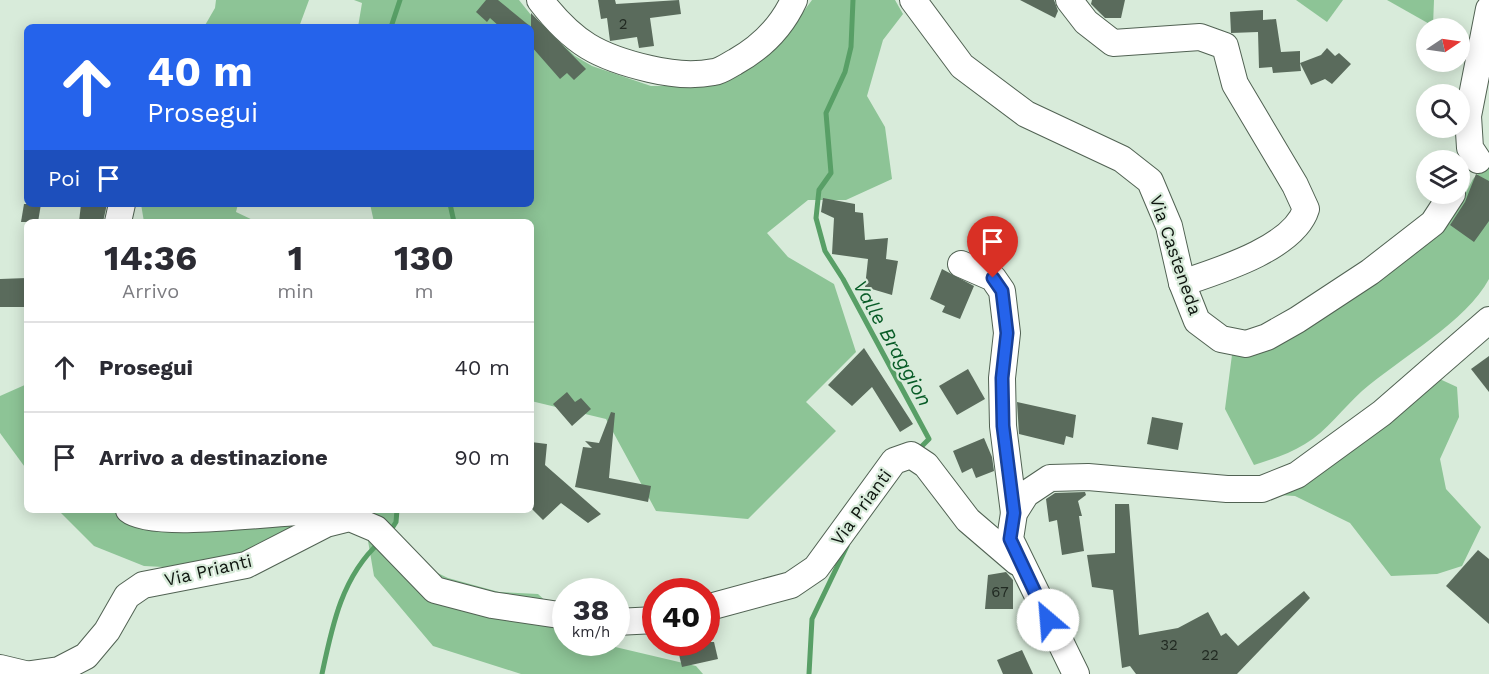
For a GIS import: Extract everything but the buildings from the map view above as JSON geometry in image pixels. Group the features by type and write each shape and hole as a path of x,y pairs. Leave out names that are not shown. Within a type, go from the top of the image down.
{"street":[{"path":"540,0 558,23 583,44 613,60 673,74 716,72 756,51 770,37 794,0"},
{"name":"Via Casteneda","path":"913,0 962,66 1026,114 1122,159 1150,181 1169,226 1182,283 1197,321 1221,339 1246,344 1268,337 1297,321 1370,272 1433,224 1446,204"},
{"path":"1069,0 1086,22 1113,43 1200,37 1224,46 1234,84 1295,185 1306,209 1302,221 1288,236 1224,268 1182,283"},
{"path":"1470,173 1484,160 1470,148 1468,116 1489,9"},
{"path":"961,264 993,278 1002,291 1007,333 1002,378 1003,426 1014,513 1010,539 1076,674"},
{"path":"1014,513 1026,494 1050,478 1088,477 1262,489 1297,475 1382,413 1489,321"},
{"name":"Via Prianti","path":"720,605 791,585 816,568 894,461 911,455 926,465 968,520 1021,565"},
{"path":"132,513 136,516 182,519 274,513"},
{"path":"331,513 376,529 435,590 492,605 552,614"},
{"name":"Via Prianti","path":"31,674 58,670 86,656 107,631 128,596 143,585 246,565 326,524 350,518"},
{"path":"0,668 25,674"}],"green space":[{"path":"216,0 309,0 300,24 206,24 215,8"},
{"path":"354,0 519,0 535,20 575,56 592,66 651,86 685,86 781,42 812,0 895,0 903,14 883,40 867,96 885,127 892,179 846,200 808,200 767,233 788,257 834,284 856,352 806,402 836,431 748,519 656,511 606,419 534,402 534,219 373,219 371,207 534,207 534,24 358,24 362,3"},
{"path":"1296,0 1343,0 1327,22"},
{"path":"1387,0 1434,0 1433,18 1419,18"},
{"path":"1489,163 1489,279 1479,295 1431,339 1362,391 1313,439 1299,448 1254,465 1225,409 1233,347 1460,204 1470,204 1470,185"},
{"path":"142,207 237,207 236,212 251,219 144,219"},
{"path":"1431,375 1457,387 1459,417 1440,459 1446,489 1481,527 1462,566 1437,574 1391,576 1350,523 1295,496 1264,494"},
{"path":"24,385 24,466 0,433 0,396"},
{"path":"61,513 397,513 397,522 391,534 425,567 448,578 499,592 538,594 552,607 552,656 630,656 630,650 642,653 642,656 654,656 696,666 703,674 521,674 433,646 374,576 366,529 296,543 222,570 144,566 94,546"}],"waterway":[{"path":"392,24 400,0"},
{"name":"Valle Braggion","path":"853,0 851,47 845,72 826,113 831,173 819,190 816,218 825,251 843,279 929,439 918,450"},
{"path":"451,207 453,219"},
{"path":"389,533 396,522 397,513"},
{"path":"322,674 340,603 356,570 380,542"},
{"name":"Valle Braggion","path":"809,674 812,619 847,546"}],"route":[{"path":"993,278 1002,291 1007,333 1002,378 1003,426 1014,513 1010,539 1048,620"}]}
